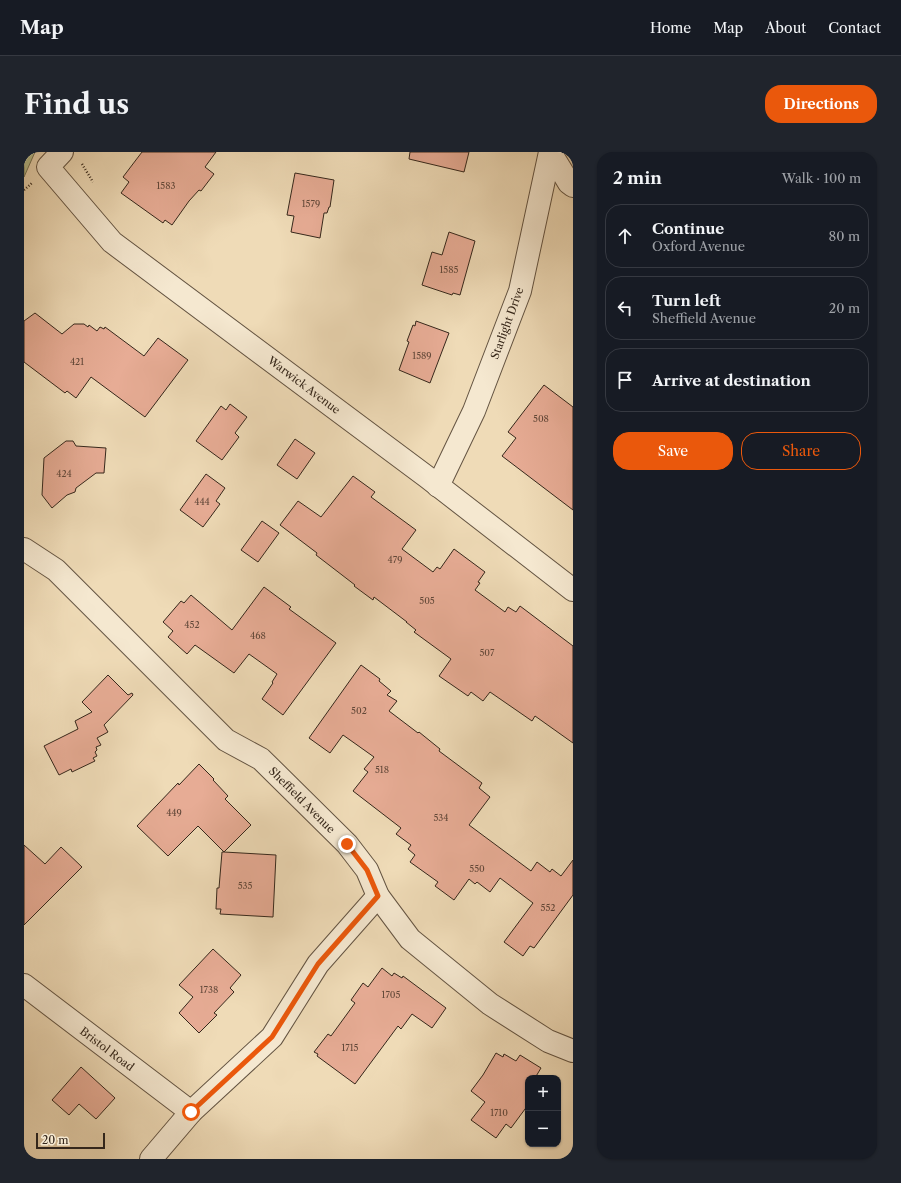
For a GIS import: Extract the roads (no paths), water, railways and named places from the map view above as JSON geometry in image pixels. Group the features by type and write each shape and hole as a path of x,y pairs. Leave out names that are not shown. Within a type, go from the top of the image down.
{"street":[{"path":"550,152 569,183 573,186"},
{"name":"Starlight Drive","path":"438,486 474,411 520,291 550,152"},
{"name":"Warwick Avenue","path":"55,160 112,242 438,486 573,590"},
{"name":"Sheffield Avenue","path":"24,549 56,570 226,740 261,759 347,844 367,870 378,896 410,939 490,1004 548,1041 573,1051"},
{"path":"151,1159 191,1112 272,1037 318,964 378,896"},
{"name":"Bristol Road","path":"24,985 191,1112"}]}
